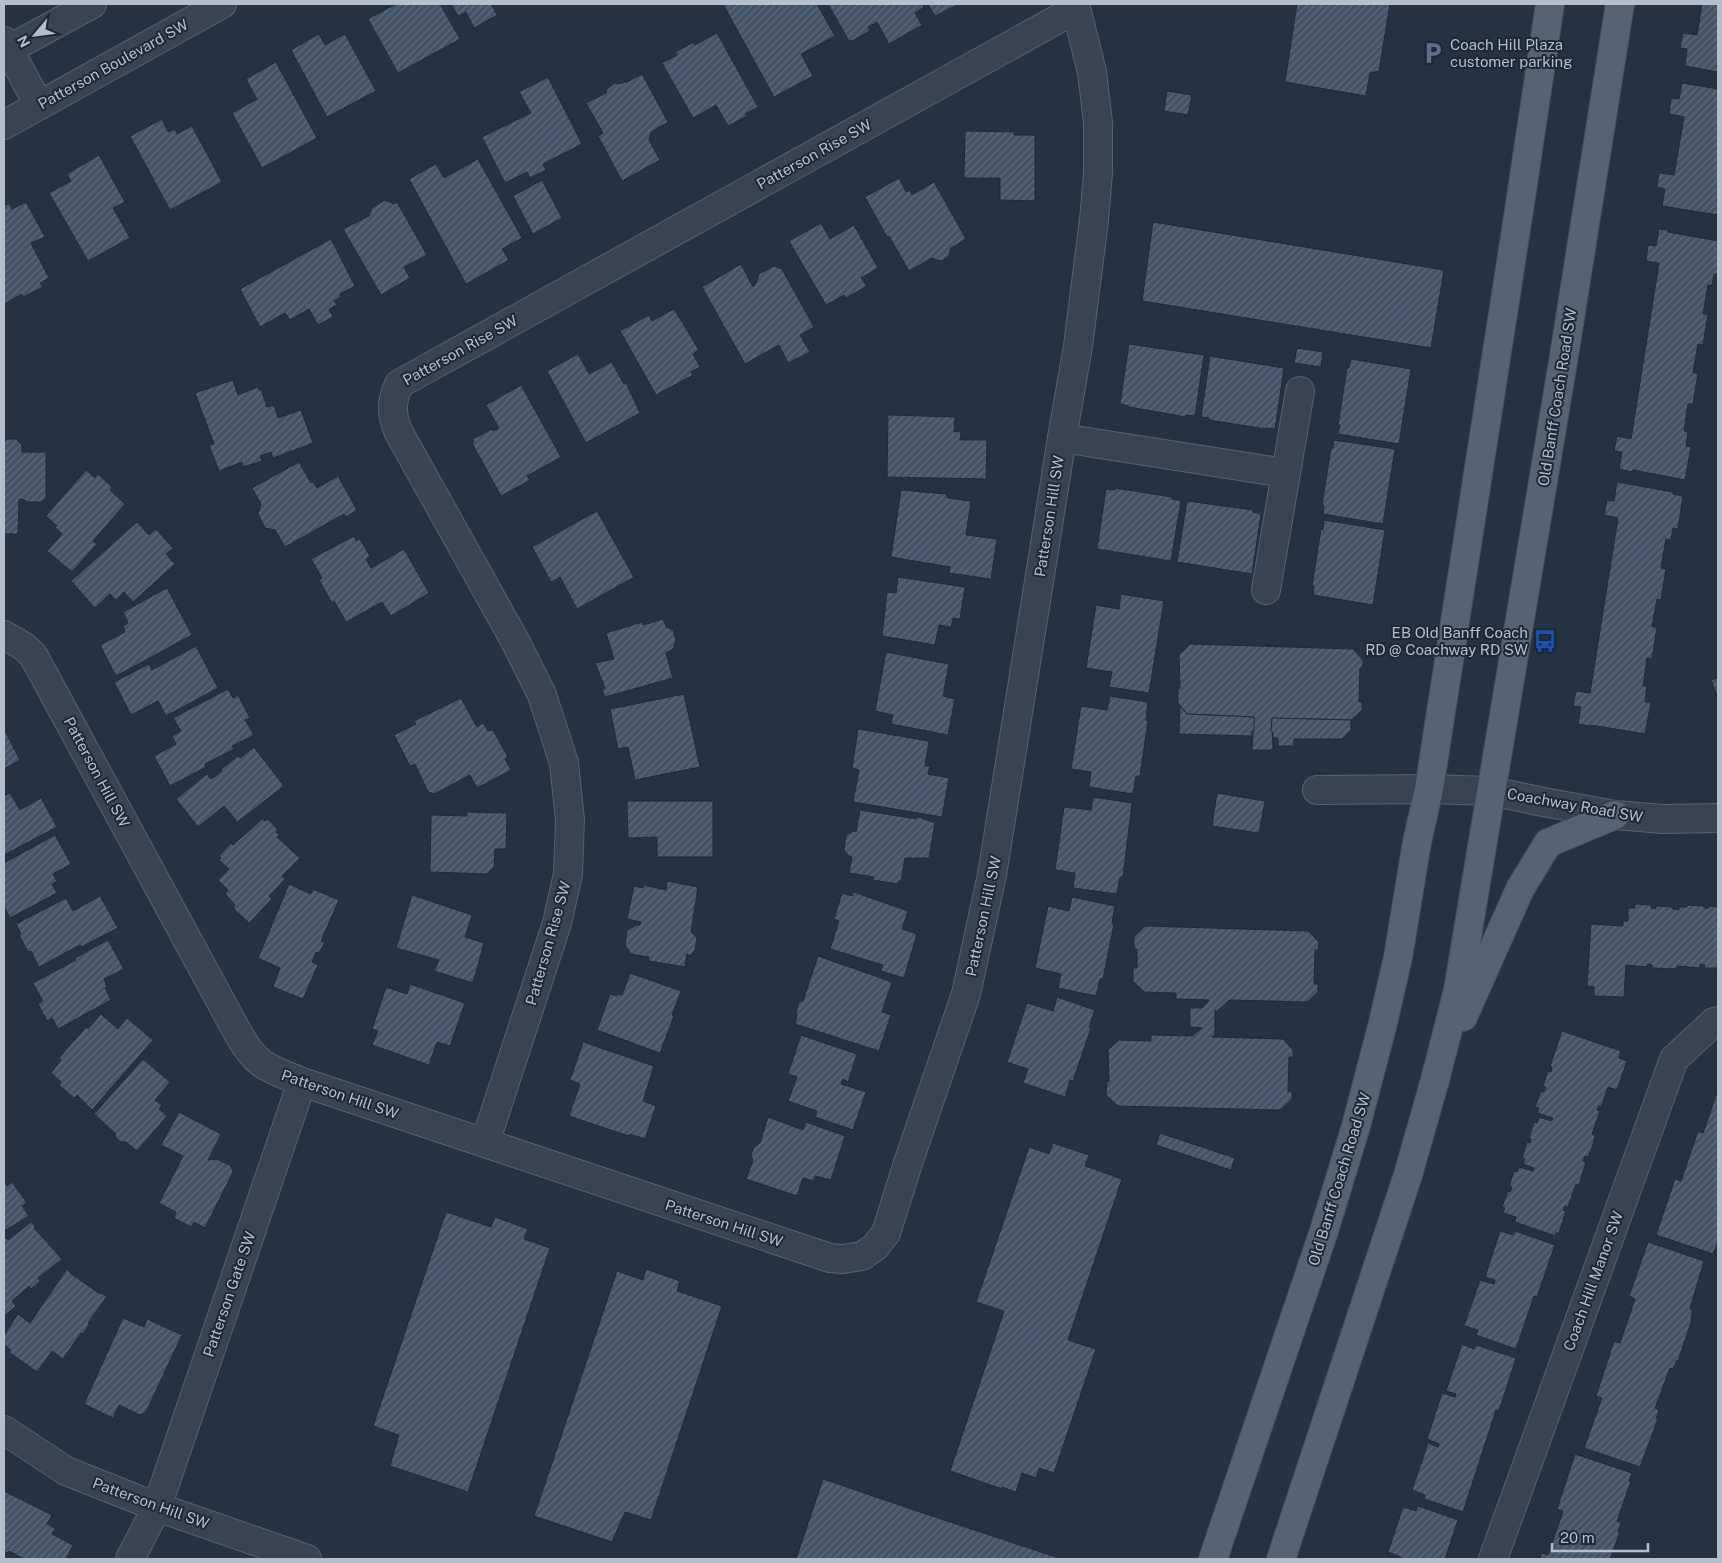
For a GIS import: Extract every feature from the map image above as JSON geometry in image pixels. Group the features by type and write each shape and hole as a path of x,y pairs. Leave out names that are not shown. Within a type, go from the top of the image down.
{"main road":[{"name":"Old Banff Coach Road SW","path":"1213,1559 1323,1234 1356,1126 1384,1023 1429,789 1550,4"},
{"name":"Old Banff Coach Road SW","path":"1281,1559 1405,1184 1435,1080 1458,990 1620,4"},
{"path":"1435,1080 1520,890 1548,843 1615,815"}],"street":[{"path":"39,105 5,47 92,4"},
{"name":"Patterson Boulevard SW","path":"4,124 222,4"},
{"name":"Patterson Hill SW","path":"4,635 33,654 247,1049 255,1059 270,1069 302,1082 830,1258 862,1256 875,1247 886,1233 966,994 992,876 1078,346 1087,284 1098,173 1098,123 1092,72 1076,6"},
{"name":"Patterson Rise SW","path":"485,1143 557,923 568,874 570,820 564,763 542,695 514,639 398,431 393,418 392,398 399,384 1076,6"},
{"path":"1266,590 1300,391"},
{"name":"Patterson Hill SW","path":"1062,438 1285,473"},
{"path":"1316,790 1429,789 1492,791"},
{"name":"Coachway Road SW","path":"1492,791 1615,815 1663,819 1718,818"},
{"name":"Coach Hill Manor SW","path":"1493,1559 1674,1059 1714,1022 1718,1021"},
{"name":"Patterson Gate SW","path":"130,1559 157,1507 302,1082"},
{"name":"Patterson Hill SW","path":"4,1430 66,1471 157,1507 307,1559"}],"building":[{"path":"396,4 440,4 460,39 398,73 368,19"},
{"path":"451,4 491,4 497,15 474,28 466,12 458,16"},
{"path":"723,4 817,4 835,36 801,54 813,76 774,97"},
{"path":"828,4 922,4 924,7 915,13 922,25 889,44 877,22 868,27 870,31 849,41"},
{"path":"928,4 959,4 935,16"},
{"path":"1297,4 1390,4 1379,71 1370,73 1366,96 1285,82"},
{"path":"1702,4 1718,4 1718,72 1685,66 1687,49 1680,48 1683,33 1697,35"},
{"path":"717,33 758,107 745,114 747,116 728,126 716,105 693,118 662,63 677,55 675,52 694,42 695,45"},
{"path":"319,34 325,45 345,34 376,91 327,117 291,50"},
{"path":"276,62 317,138 262,168 232,113 257,99 246,79"},
{"path":"642,74 668,122 651,132 649,140 660,160 622,181 598,136 603,133 586,103 606,93 607,89 615,83 627,82"},
{"path":"548,77 582,144 543,164 546,170 530,178 527,172 505,183 482,137 531,113 519,92"},
{"path":"1682,83 1718,89 1718,215 1662,206 1665,189 1657,187 1659,173 1674,175 1684,117 1669,114 1671,98 1679,99"},
{"path":"1167,91 1192,95 1188,115 1164,111"},
{"path":"162,119 168,132 175,129 177,134 192,126 222,182 170,210 130,136"},
{"path":"965,131 1014,132 1014,135 1035,135 1035,201 1000,200 1000,178 964,178"},
{"path":"99,155 125,202 113,208 130,238 88,261 49,193 71,181 67,174"},
{"path":"478,159 522,238 502,249 509,260 466,284 409,179 436,164 444,178"},
{"path":"899,178 906,192 910,190 912,195 934,182 966,239 951,248 948,257 941,261 932,258 909,271 889,236 887,237 865,197"},
{"path":"542,180 562,218 533,234 513,196"},
{"path":"385,200 394,204 397,202 427,255 404,267 410,278 381,295 343,229 369,216 372,208"},
{"path":"26,202 45,237 31,243 49,278 40,283 43,287 23,297 22,294 4,304 4,206 9,203 12,209"},
{"path":"1153,222 1444,270 1431,348 1142,301"},
{"path":"821,223 830,239 854,225 878,268 861,278 867,286 846,298 844,295 826,305 789,241"},
{"path":"1659,229 1718,241 1718,274 1714,274 1712,285 1708,285 1703,314 1708,314 1703,345 1698,344 1693,372 1698,374 1693,404 1688,404 1684,431 1688,432 1686,446 1691,447 1685,480 1619,469 1622,452 1614,451 1617,436 1631,439 1659,263 1646,261 1648,245 1656,246"},
{"path":"331,239 355,286 340,294 341,297 334,301 337,305 329,309 333,317 318,325 309,309 290,320 285,313 260,327 240,289"},
{"path":"741,264 753,287 759,274 774,266 782,269 814,327 800,335 810,352 788,363 779,345 745,364 702,287"},
{"path":"674,309 699,350 693,354 700,367 691,372 693,375 656,395 620,331 649,315 652,321"},
{"path":"1129,344 1204,355 1195,416 1186,415 1186,417 1120,404"},
{"path":"1297,348 1323,352 1321,367 1294,363"},
{"path":"578,354 589,374 611,361 624,384 626,383 640,413 586,443 547,371"},
{"path":"1210,356 1284,368 1275,429 1209,420 1209,418 1201,417"},
{"path":"1351,359 1411,369 1399,444 1338,434 1347,368 1349,368"},
{"path":"233,380 238,395 258,387 259,390 261,389 267,407 274,405 278,418 301,410 313,443 273,458 271,452 260,456 262,461 243,467 242,462 219,471 209,445 214,444 195,393"},
{"path":"521,385 561,457 527,476 530,480 501,496 472,443 474,442 473,439 492,429 493,431 499,428 486,405"},
{"path":"888,415 955,417 954,432 961,431 960,440 987,440 986,479 887,477"},
{"path":"7,439 16,439 22,445 22,452 46,452 46,498 41,502 27,502 19,499 18,534 4,534 4,442"},
{"path":"1334,440 1395,449 1383,524 1323,514 1324,505 1322,505"},
{"path":"299,462 311,483 313,482 317,488 338,476 357,510 346,517 344,514 285,547 275,530 265,528 258,514 261,504 252,488"},
{"path":"86,470 95,478 98,474 112,487 110,490 125,504 93,541 97,544 72,572 47,551 62,534 55,527 57,526 46,516"},
{"path":"1617,482 1673,492 1673,494 1683,496 1678,529 1673,528 1671,540 1666,539 1661,568 1666,569 1661,600 1657,599 1652,627 1657,627 1652,659 1647,658 1643,686 1647,686 1645,702 1651,702 1645,734 1578,724 1581,707 1573,706 1576,691 1590,693 1618,518 1604,515 1607,500 1614,501"},
{"path":"1115,488 1172,497 1172,499 1181,501 1171,561 1097,549 1106,489 1115,490"},
{"path":"901,490 946,494 948,498 971,501 966,535 997,539 991,579 949,573 950,567 891,557"},
{"path":"1187,501 1253,510 1253,512 1261,514 1252,574 1177,562"},
{"path":"597,511 634,577 577,609 560,577 551,582 532,547"},
{"path":"1324,520 1385,530 1373,605 1313,595 1314,586 1312,586"},
{"path":"137,522 149,535 156,529 173,548 166,554 175,564 133,602 124,592 116,600 110,594 95,608 71,581"},
{"path":"354,536 356,541 360,539 370,556 366,559 371,568 404,549 429,593 391,616 382,602 346,622 334,601 332,603 319,580 322,578 311,559"},
{"path":"898,577 965,587 960,619 953,618 951,627 939,625 935,645 882,636 887,592 896,593"},
{"path":"167,588 192,635 116,676 100,645 125,632 123,626 128,623 123,612"},
{"path":"1121,594 1164,601 1149,693 1109,687 1112,672 1086,668 1096,605 1119,609"},
{"path":"663,619 666,627 673,630 676,640 673,649 666,653 673,678 605,697 602,690 605,688 595,663 614,659 606,633 642,622 643,625"},
{"path":"1190,644 1353,649 1363,660 1363,668 1360,668 1359,702 1362,702 1362,710 1351,720 1272,718 1273,750 1252,750 1254,717 1187,714 1178,703 1178,688 1180,689 1179,655"},
{"path":"196,646 218,688 166,716 158,701 131,715 114,682 149,664 152,670"},
{"path":"886,652 949,664 943,696 955,699 948,735 891,724 893,715 875,711"},
{"path":"1718,678 1718,698 1711,680"},
{"path":"228,689 233,698 238,695 250,718 245,720 254,735 232,746 234,749 205,764 206,767 170,786 154,756 176,744 172,736 181,731 173,718"},
{"path":"684,694 700,767 635,780 628,747 618,749 610,709"},
{"path":"1110,696 1148,702 1146,720 1148,721 1140,776 1136,776 1133,794 1089,787 1091,772 1071,769 1081,706 1107,710"},
{"path":"461,698 477,727 483,723 488,731 493,730 508,757 505,759 511,770 477,788 470,775 434,794 428,792 415,764 410,766 394,735 416,724 414,721"},
{"path":"1180,706 1187,714 1254,717 1254,732 1252,731 1252,736 1179,734"},
{"path":"1272,718 1351,720 1351,730 1342,739 1294,739 1294,746 1278,746 1278,738 1273,738 1273,732 1271,732"},
{"path":"4,729 20,760 4,769"},
{"path":"858,729 929,741 925,766 930,766 928,774 949,778 942,817 853,802 859,770 852,768"},
{"path":"254,747 284,786 236,823 236,820 224,806 198,827 176,799 207,774 211,779 238,756 240,758"},
{"path":"10,793 20,810 41,798 57,827 4,855 4,796"},
{"path":"1217,793 1265,801 1259,833 1212,826"},
{"path":"1093,797 1132,803 1123,877 1120,877 1117,894 1073,888 1075,873 1055,870 1064,807 1091,810"},
{"path":"627,801 713,801 713,857 657,857 657,837 628,838"},
{"path":"860,810 917,819 916,816 935,823 929,858 905,858 901,881 898,884 873,880 874,877 849,873 852,857 844,850 846,835 854,831 856,832"},
{"path":"467,812 507,813 506,849 495,849 494,867 487,874 430,872 431,815 467,816"},
{"path":"262,819 265,821 268,819 278,830 276,832 280,835 277,837 300,858 282,876 285,879 269,896 272,899 249,923 233,908 235,905 225,894 228,890 218,880 229,869 219,860 221,858 219,856 231,843 233,845"},
{"path":"55,835 71,864 53,874 57,881 52,884 57,893 10,918 4,906 4,863"},
{"path":"667,881 698,887 691,932 697,938 695,950 690,956 687,954 685,967 649,961 649,957 631,954 625,945 627,931 636,925 640,925 641,922 627,919 634,886 643,888 644,885 666,890"},
{"path":"289,884 311,894 313,889 339,900 321,941 325,942 319,953 316,952 312,962 318,965 303,999 273,987 280,968 258,958"},
{"path":"854,892 908,911 902,929 917,934 904,978 881,971 883,965 830,949 839,921 834,919 842,893 852,896"},
{"path":"412,895 472,915 465,937 484,943 473,983 434,971 439,960 396,948"},
{"path":"100,896 118,928 81,947 80,945 39,967 31,951 28,952 19,935 21,934 16,924 66,898 73,911"},
{"path":"1072,897 1115,906 1112,923 1114,924 1103,979 1100,979 1096,996 1058,988 1061,974 1035,968 1048,906 1069,911"},
{"path":"1635,904 1651,905 1651,908 1656,909 1656,906 1672,907 1679,910 1679,907 1687,907 1687,905 1704,906 1704,908 1709,908 1709,906 1718,907 1718,968 1704,968 1705,965 1700,964 1700,968 1677,966 1676,969 1652,968 1652,965 1647,964 1647,967 1626,965 1624,997 1594,996 1594,987 1587,986 1591,924 1623,926 1623,921 1628,921 1628,908 1635,908"},
{"path":"1145,926 1308,931 1319,942 1318,950 1315,950 1314,984 1318,984 1318,992 1307,1002 1229,1000 1216,1012 1215,1010 1215,1035 1212,1037 1283,1039 1293,1050 1293,1057 1289,1057 1288,1092 1292,1091 1292,1099 1280,1110 1118,1106 1106,1095 1107,1081 1109,1082 1108,1050 1119,1040 1151,1041 1151,1035 1192,1036 1202,1028 1190,1027 1190,1008 1202,1008 1209,1000 1176,999 1176,993 1144,992 1133,981 1133,968 1137,968 1137,949 1134,949 1134,937"},
{"path":"108,940 124,969 104,979 107,987 105,988 111,1000 58,1029 52,1018 47,1021 38,1004 43,1001 33,983"},
{"path":"818,956 892,982 882,1012 891,1015 879,1051 795,1024 799,1002 803,1001"},
{"path":"630,973 681,991 660,1053 597,1030 610,994 622,995"},
{"path":"410,984 465,1003 450,1046 437,1042 429,1065 372,1045 378,1031 372,1029 386,987 407,994"},
{"path":"1057,997 1095,1010 1089,1027 1091,1028 1073,1081 1070,1080 1065,1097 1023,1083 1028,1069 1007,1062 1027,1003 1053,1011"},
{"path":"101,1014 118,1029 127,1018 153,1040 92,1110 77,1095 74,1098 59,1085 61,1082 51,1073 61,1060 59,1058 86,1027 88,1029"},
{"path":"1562,1031 1621,1051 1619,1058 1627,1061 1617,1090 1608,1087 1601,1107 1599,1106 1597,1110 1600,1111 1592,1134 1595,1135 1593,1144 1588,1157 1585,1156 1583,1161 1586,1162 1579,1185 1576,1184 1568,1207 1565,1206 1563,1210 1566,1211 1559,1233 1556,1233 1555,1236 1515,1222 1516,1217 1503,1213 1505,1208 1502,1207 1508,1191 1510,1192 1512,1187 1509,1186 1514,1171 1517,1172 1519,1167 1533,1171 1534,1168 1523,1164 1525,1159 1522,1158 1527,1142 1530,1143 1531,1139 1529,1138 1534,1122 1537,1123 1539,1117 1551,1121 1553,1118 1537,1113 1539,1108 1535,1107 1541,1091 1544,1092 1546,1087 1543,1086 1548,1071 1551,1072 1552,1067 1550,1066"},
{"path":"801,1035 857,1054 848,1082 843,1079 841,1084 866,1092 853,1130 815,1117 817,1111 788,1101 797,1077 788,1074"},
{"path":"583,1042 654,1066 643,1101 656,1106 645,1139 630,1134 629,1136 569,1116 580,1084 570,1080"},
{"path":"143,1059 170,1082 155,1100 162,1105 159,1109 167,1116 137,1151 126,1142 121,1142 116,1138 115,1133 94,1114"},
{"path":"1718,1090 1718,1242 1713,1254 1656,1235 1675,1179 1681,1181 1698,1131 1703,1133"},
{"path":"179,1112 221,1134 208,1160 217,1159 231,1166 233,1172 205,1228 194,1222 191,1227 174,1218 176,1212 159,1203 183,1156 161,1145"},
{"path":"768,1117 803,1130 806,1122 845,1136 831,1180 815,1176 814,1181 803,1178 797,1196 746,1179 753,1161 751,1155 754,1147 760,1143"},
{"path":"1160,1133 1235,1158 1231,1170 1156,1145"},
{"path":"1053,1143 1089,1155 1085,1166 1122,1179 1068,1340 1096,1349 1054,1473 1039,1468 1036,1478 1022,1473 1016,1492 950,1471 1004,1311 976,1302 1029,1147 1049,1154"},
{"path":"4,1181 7,1186 12,1182 27,1203 22,1206 29,1216 4,1231"},
{"path":"446,1212 491,1227 495,1217 528,1229 524,1239 550,1248 468,1492 390,1466 399,1435 373,1426"},
{"path":"31,1222 35,1226 34,1228 62,1259 38,1278 40,1281 31,1289 29,1286 12,1301 16,1306 4,1316 4,1240 6,1238 8,1240"},
{"path":"1500,1231 1513,1235 1515,1231 1555,1245 1537,1297 1534,1296 1516,1349 1476,1335 1478,1330 1464,1326 1480,1280 1494,1284 1495,1280 1485,1277"},
{"path":"1648,1242 1704,1261 1690,1309 1693,1310 1692,1319 1678,1361 1673,1369 1670,1368 1655,1408 1659,1410 1656,1419 1658,1419 1640,1467 1584,1448 1602,1398 1596,1396 1614,1341 1620,1343 1635,1299 1629,1296"},
{"path":"67,1269 100,1294 107,1296 88,1323 90,1323 83,1334 81,1333 63,1359 52,1351 37,1372 9,1352 11,1350 4,1345 4,1335 18,1314 30,1323"},
{"path":"646,1269 680,1281 677,1291 722,1306 651,1520 625,1512 612,1542 534,1516 617,1271 643,1280"},
{"path":"123,1318 144,1327 147,1319 182,1335 146,1412 140,1415 119,1405 113,1418 84,1404"},
{"path":"1462,1344 1474,1349 1476,1345 1516,1358 1499,1411 1496,1410 1463,1512 1424,1499 1425,1495 1412,1490 1428,1443 1438,1447 1439,1444 1427,1439 1442,1393 1455,1397 1456,1394 1446,1391"},
{"path":"1575,1454 1632,1473 1617,1521 1621,1523 1618,1532 1620,1532 1610,1559 1540,1559 1542,1553 1548,1555 1563,1511 1557,1509"},
{"path":"823,1479 923,1513 1062,1559 796,1559"},
{"path":"4,1491 52,1515 47,1524 55,1528 52,1534 73,1545 66,1559 24,1559 9,1551 7,1553 4,1552"},
{"path":"1418,1506 1458,1520 1445,1559 1400,1559 1401,1557 1388,1552 1403,1507 1416,1511"}],"place":[{"name":"Coach Hill Plaza customer parking","path":"1433,53"},
{"name":"EB Old Banff Coach RD @ Coachway RD SW","path":"1545,641"}]}
